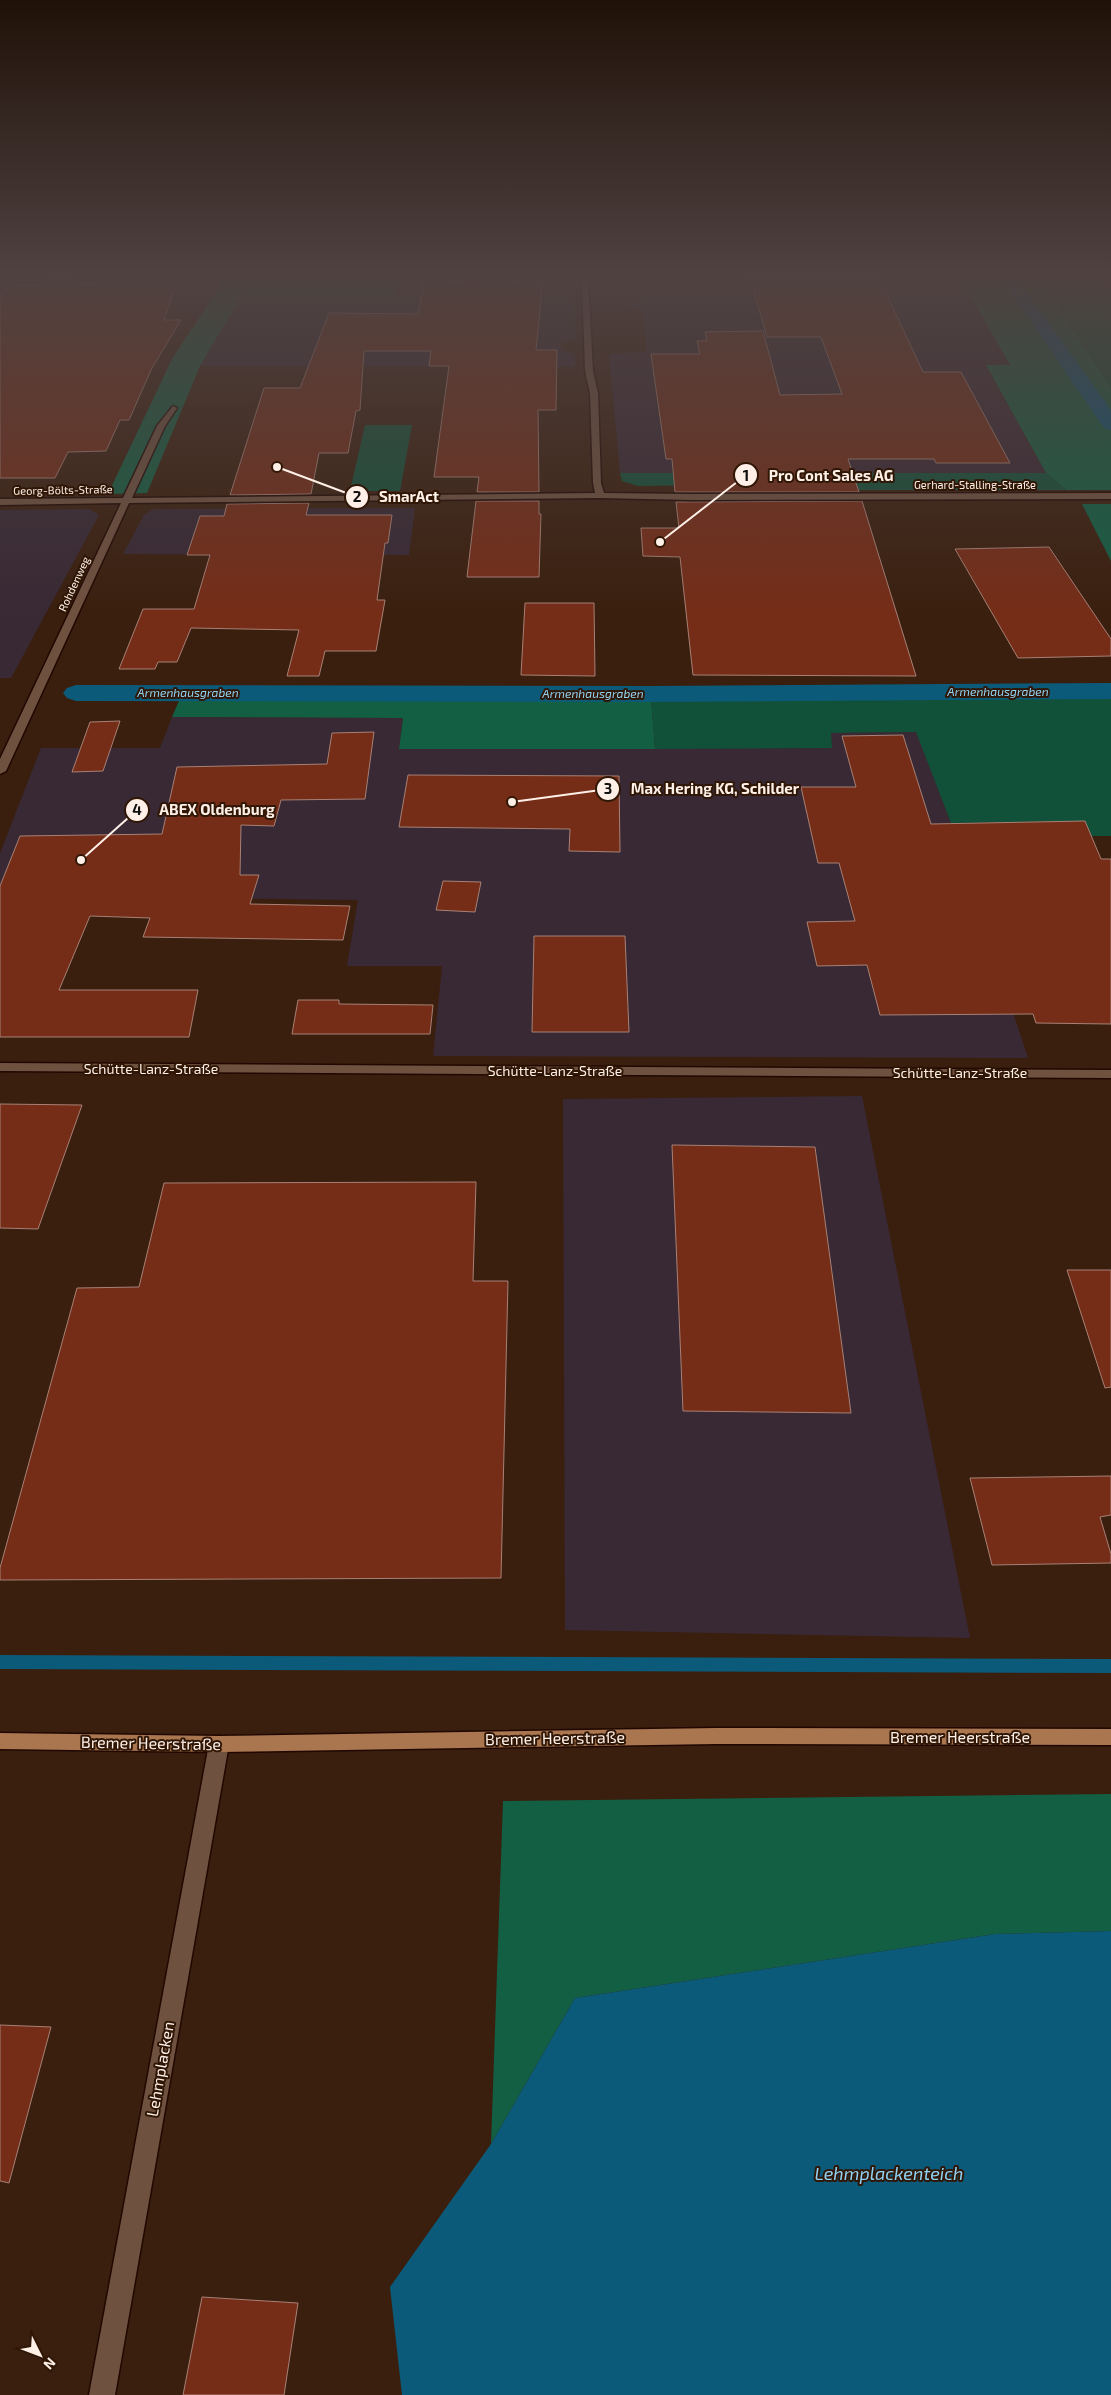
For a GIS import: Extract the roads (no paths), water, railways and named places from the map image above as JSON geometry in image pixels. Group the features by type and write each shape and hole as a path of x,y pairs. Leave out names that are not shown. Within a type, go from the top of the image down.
{"main road":[{"name":"Bremer Heerstraße","path":"0,1741 218,1744 716,1736 1111,1737"}],"street":[{"path":"593,390 597,483 600,495"},
{"name":"Rohdenweg","path":"0,772 161,426 173,408"},
{"name":"Gerhard-Stalling-Straße","path":"127,500 600,495 692,498 1111,496"},
{"name":"Georg-Bölts-Straße","path":"0,502 127,500"},
{"name":"Schütte-Lanz-Straße","path":"0,1067 1111,1074"},
{"name":"Lehmplacken","path":"102,2395 218,1744"}],"water":[{"name":"Lehmplackenteich","path":"1111,1931 1111,2395 402,2395 390,2287 491,2144 575,1998 995,1934"}],"waterway":[{"path":"1087,390 1111,424"},
{"name":"Armenhausgraben","path":"76,693 651,694 1111,691"},
{"path":"0,1662 1111,1666"}],"place":[{"name":"SmarAct","path":"277,467"},
{"name":"Pro Cont Sales AG","path":"660,542"},
{"name":"Max Hering KG, Schilder","path":"512,802"},
{"name":"ABEX Oldenburg","path":"81,860"}]}
